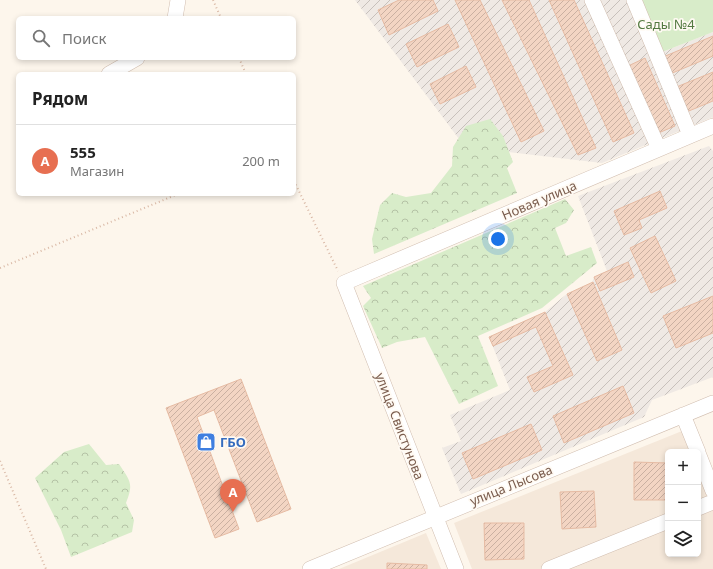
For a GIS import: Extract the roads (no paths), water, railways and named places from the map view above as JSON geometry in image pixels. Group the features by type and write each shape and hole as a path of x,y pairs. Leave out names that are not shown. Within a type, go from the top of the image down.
{"street":[{"path":"175,16 178,0"},
{"path":"592,0 659,149"},
{"path":"634,0 690,135"},
{"path":"112,72 134,60"},
{"name":"Новая улица","path":"344,283 713,126"},
{"name":"улица Свистунова","path":"344,283 456,569"},
{"name":"улица Лысова","path":"310,569 435,516 713,403"},
{"path":"683,415 696,449"},
{"path":"701,461 713,491"},
{"path":"701,507 713,502"},
{"path":"549,569 665,522"}],"place":[{"name":"ГБО","path":"206,442"},
{"name":"555","path":"233,512"}],"park label":[{"name":"Сады №4","path":"666,24"}]}
